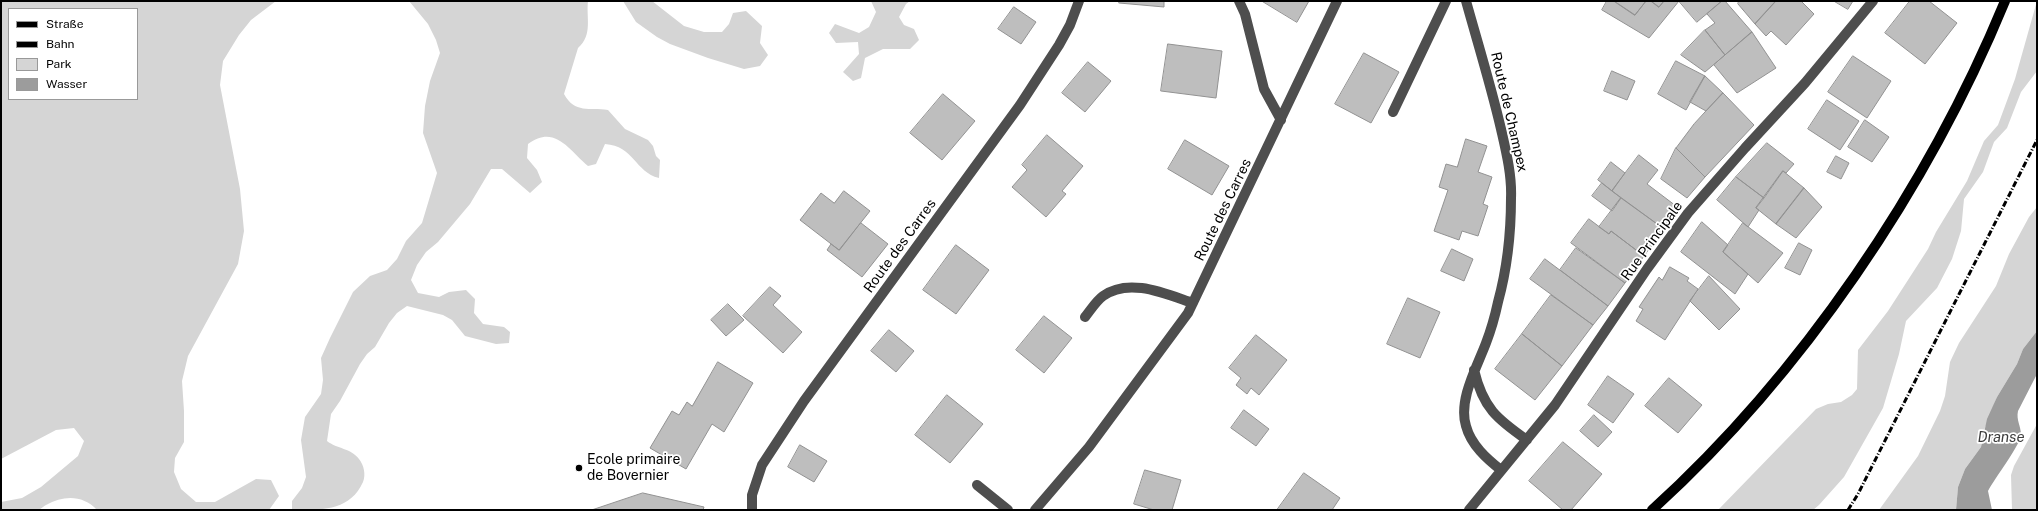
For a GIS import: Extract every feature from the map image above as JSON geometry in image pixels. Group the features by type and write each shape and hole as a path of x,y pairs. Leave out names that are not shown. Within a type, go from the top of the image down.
{"main road":[{"path":"1652,510 1718,446 1762,396 1812,333 1860,268 1930,154 1979,57 2005,1"}],"street":[{"name":"Route des Carres","path":"752,510 752,495 762,464 804,401 1020,105 1059,45 1070,25 1079,1"},
{"path":"1239,1 1245,14 1264,89 1281,120"},
{"name":"Route des Carres","path":"1035,510 1089,447 1188,313 1337,1"},
{"path":"1393,112 1446,1"},
{"name":"Route de Champex","path":"1466,1 1498,116 1512,196 1509,239 1501,290 1491,326 1469,384 1464,416 1466,427 1472,441 1482,453 1501,470"},
{"name":"Rue Principale","path":"1469,510 1555,405 1647,270 1688,213 1744,148 1805,83 1873,1"},
{"path":"1085,318 1102,297 1115,289 1133,288 1158,291 1193,303"},
{"path":"1474,370 1483,399 1493,412 1527,440"},
{"path":"977,485 1008,510"}],"green space":[{"path":"1,1 276,1 251,20 239,35 223,61 220,85 240,189 244,231 238,264 188,356 182,381 184,442 175,458 174,472 181,489 196,502 215,502 256,479 271,480 279,496 269,510 97,510 86,501 66,498 46,505 38,510 1,510 1,502 22,498 41,487 78,456 84,441 74,428 56,430 1,459"},
{"path":"409,1 588,1 588,26 586,38 578,48 564,94 573,105 578,107 608,110 625,129 648,140 653,146 656,156 660,160 659,178 651,175 629,154 615,146 605,144 596,164 588,166 561,142 554,138 546,137 528,144 527,158 537,170 542,182 530,193 502,169 491,169 470,204 438,242 426,252 417,265 411,280 418,293 439,297 449,292 466,290 475,299 474,313 483,324 504,327 510,332 509,343 496,344 465,336 452,320 443,315 407,306 397,313 389,323 375,347 367,354 360,364 340,401 331,414 327,441 356,455 364,470 363,482 351,499 343,504 324,509 292,510 292,501 302,488 306,477 301,440 305,417 321,394 323,380 321,358 353,292 370,276 387,270 397,259 406,241 422,223 437,173 423,133 425,106 430,81 440,53 436,40 428,24"},
{"path":"623,1 652,1 684,26 704,32 722,32 729,24 733,13 746,11 762,26 760,43 768,55 760,66 744,69 670,44 636,22"},
{"path":"871,1 910,1 906,4 899,17 904,25 914,29 919,40 910,49 883,49 865,58 861,78 853,81 843,72 859,54 858,42 836,43 829,33 835,24 859,33 869,27 876,12"},
{"path":"2037,1 2037,71 2021,92 2007,128 1994,142 1983,172 1964,199 1961,231 1952,259 1937,288 1906,321 1899,354 1883,408 1844,477 1813,510 1718,510 1816,409 1828,404 1841,402 1852,395 1857,389 1858,350 1888,311 1928,249 1936,232 1967,181 1984,141 1998,125 2015,79"},
{"path":"2037,207 2037,331 2023,349 2017,364 1997,397 1985,428 1981,447 1965,469 1958,487 1956,510 1879,510 1918,456 1940,411 1945,396 1950,362 1959,343 1996,286 2009,254 2029,217"},
{"path":"2037,424 2037,510 2012,510 2011,475 2014,466"}],"water":[{"name":"Dranse","path":"2037,331 2037,374 2018,411 2021,435 2020,439 1988,491 1992,510 1956,510 1958,487 1965,469 1981,447 1987,419 1997,397 2017,364 2023,349"}],"building":[{"path":"1120,1 1164,1 1164,7 1119,3"},
{"path":"1262,1 1309,1 1297,22"},
{"path":"1607,1 1614,1 1635,15 1646,1 1651,1 1659,7 1664,1 1679,1 1649,38 1602,10"},
{"path":"1614,1 1646,1 1635,15"},
{"path":"1651,1 1664,1 1659,7"},
{"path":"1679,1 1722,1 1697,22"},
{"path":"1722,1 1725,1 1752,32 1725,55 1705,30 1715,23 1707,14"},
{"path":"1739,1 1776,1 1755,24 1738,4"},
{"path":"1776,1 1801,1 1814,14 1786,45 1771,31 1766,36 1755,24"},
{"path":"1834,1 1853,1 1848,9"},
{"path":"1910,1 1929,1 1957,23 1925,64 1885,33"},
{"path":"1014,7 1036,22 1021,44 998,29"},
{"path":"1705,30 1725,55 1705,72 1681,55"},
{"path":"1752,32 1776,68 1737,93 1714,65"},
{"path":"1168,44 1222,51 1216,98 1161,91"},
{"path":"1364,53 1399,72 1371,123 1335,104"},
{"path":"1853,56 1891,81 1867,118 1828,92"},
{"path":"1676,61 1705,76 1686,110 1658,94"},
{"path":"1088,62 1111,81 1085,112 1062,93"},
{"path":"1612,71 1635,81 1627,100 1604,91"},
{"path":"1705,76 1723,93 1706,111 1690,102"},
{"path":"1723,93 1754,125 1705,177 1676,148 1694,124"},
{"path":"943,94 975,121 942,160 910,133"},
{"path":"1827,100 1859,121 1840,150 1808,129"},
{"path":"1865,120 1889,137 1872,162 1848,147"},
{"path":"1047,135 1083,166 1062,191 1066,194 1046,217 1012,187 1027,170 1022,165"},
{"path":"1466,139 1487,146 1478,172 1492,177 1483,204 1488,206 1478,236 1462,231 1459,240 1434,231 1448,190 1439,187 1446,164 1457,167"},
{"path":"1185,140 1229,166 1212,195 1168,169"},
{"path":"1767,143 1794,164 1786,173 1783,171 1764,198 1736,177"},
{"path":"1676,148 1705,177 1687,198 1661,179"},
{"path":"1639,155 1658,170 1647,184 1680,209 1664,229 1612,191"},
{"path":"1836,156 1849,163 1841,179 1827,172"},
{"path":"1611,162 1625,173 1612,191 1598,180"},
{"path":"1783,171 1804,188 1776,224 1756,208"},
{"path":"1736,177 1764,198 1756,208 1759,210 1748,227 1717,200"},
{"path":"1602,183 1621,198 1612,211 1592,196"},
{"path":"1804,188 1822,207 1796,238 1776,224"},
{"path":"844,191 870,211 839,250 800,220 821,193 834,203"},
{"path":"1621,198 1664,229 1644,256 1611,231 1609,234 1599,227"},
{"path":"1589,219 1609,234 1611,231 1644,256 1625,283 1571,243"},
{"path":"1702,222 1728,245 1723,252 1748,274 1735,294 1681,252"},
{"path":"861,223 888,244 862,277 827,250 831,244 839,250"},
{"path":"1743,223 1783,253 1758,283 1723,252"},
{"path":"1799,243 1812,250 1800,275 1785,268"},
{"path":"956,245 989,270 956,314 923,290"},
{"path":"1576,248 1625,283 1608,306 1560,270"},
{"path":"1452,249 1473,259 1464,281 1441,271"},
{"path":"1545,259 1608,306 1593,325 1530,279"},
{"path":"1670,267 1689,278 1687,281 1698,289 1665,340 1636,321 1643,309 1639,307 1659,277 1662,280"},
{"path":"1709,276 1740,309 1719,330 1690,301"},
{"path":"770,287 781,296 773,305 802,332 783,353 743,316"},
{"path":"1551,295 1593,325 1562,366 1522,334"},
{"path":"1408,298 1440,312 1420,358 1387,344"},
{"path":"728,304 744,320 726,336 711,320"},
{"path":"1044,316 1072,338 1044,373 1016,350"},
{"path":"889,330 914,351 896,372 871,351"},
{"path":"1522,334 1562,366 1535,400 1495,369"},
{"path":"1256,335 1287,360 1259,395 1251,388 1247,394 1236,385 1241,378 1229,368"},
{"path":"718,362 753,383 724,432 712,424 686,469 650,448 672,411 679,415 687,402 692,406"},
{"path":"1608,376 1634,394 1613,423 1588,405"},
{"path":"1669,378 1702,405 1678,433 1645,406"},
{"path":"947,395 983,424 950,463 915,435"},
{"path":"1244,410 1269,429 1256,446 1231,428"},
{"path":"1594,415 1612,432 1598,447 1580,431"},
{"path":"1563,442 1602,474 1571,510 1563,510 1529,481"},
{"path":"800,445 827,461 814,482 788,467"},
{"path":"1145,470 1181,480 1172,510 1154,510 1134,504"},
{"path":"1304,473 1340,498 1332,510 1277,510"},
{"path":"643,493 704,507 703,510 592,510"}],"railway":[{"path":"1848,510 1858,494 2037,140"}],"place":[{"name":"Ecole primaire de Bovernier","path":"579,468"}]}
